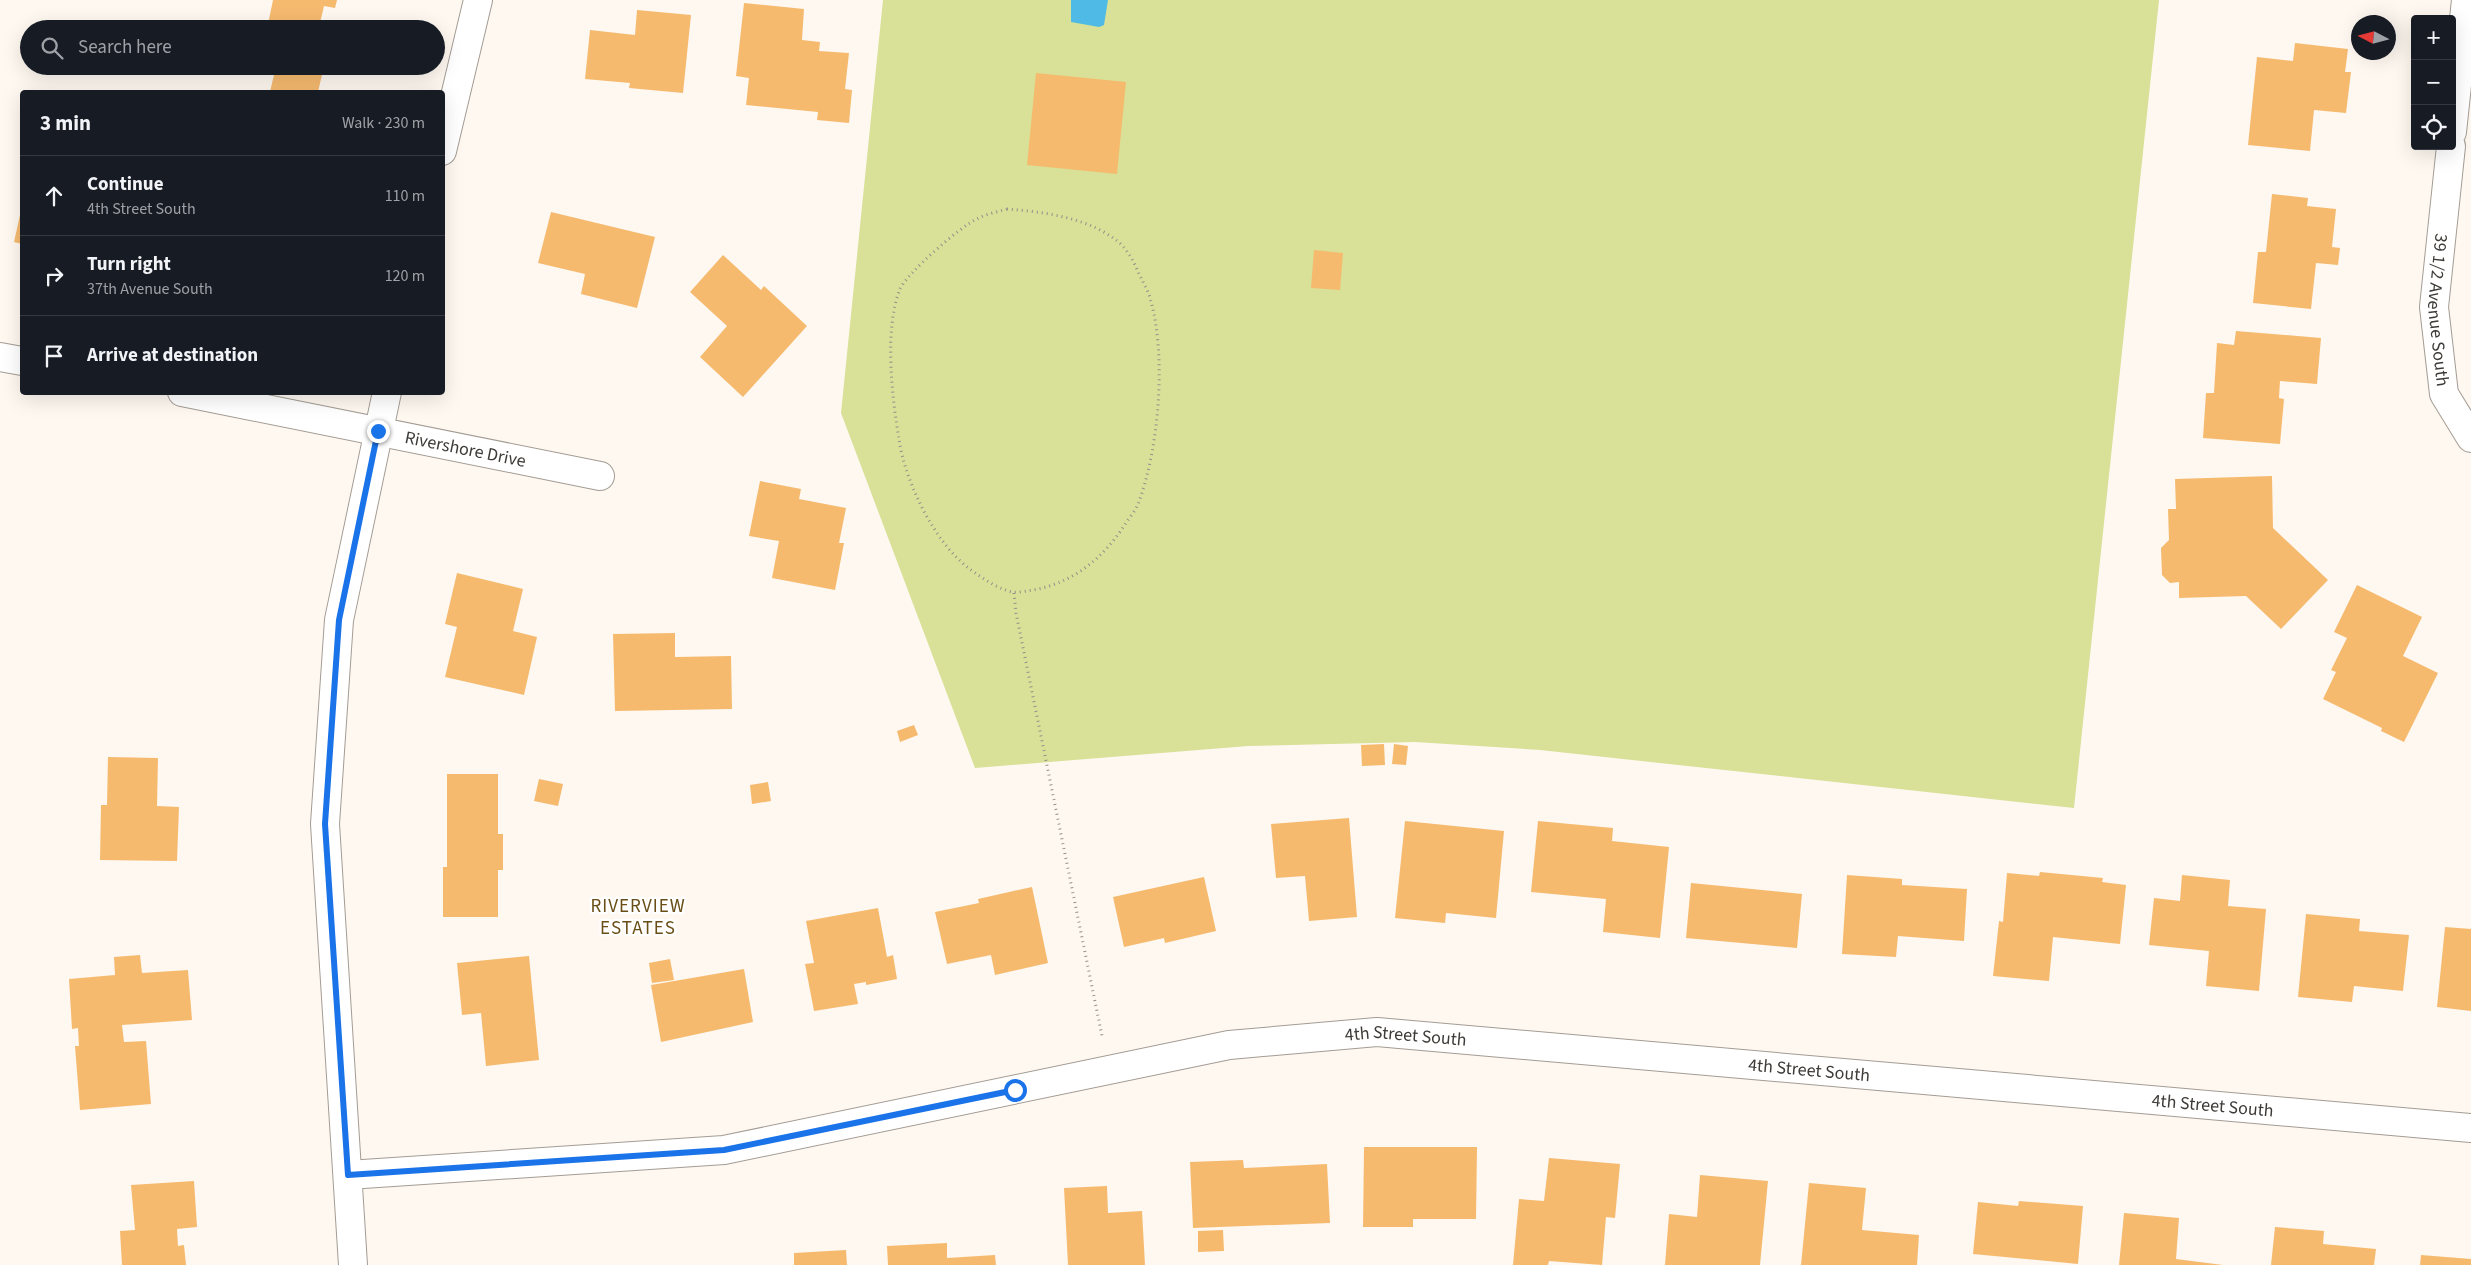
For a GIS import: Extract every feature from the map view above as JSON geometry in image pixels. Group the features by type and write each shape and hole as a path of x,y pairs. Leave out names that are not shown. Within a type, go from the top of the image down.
{"street":[{"path":"445,138 478,0"},
{"path":"2455,105 2468,3"},
{"name":"39 1/2 Avenue South","path":"2451,150 2434,308 2444,394 2471,438"},
{"path":"0,357 20,361"},
{"name":"Rivershore Drive","path":"197,395 600,476"},
{"path":"353,1265 325,824 339,620 386,395"},
{"name":"4th Street South","path":"348,1175 724,1150 1229,1045 1377,1032 2471,1128"}],"path":[{"path":"1007,209 1044,212 1091,226 1117,240 1131,257 1150,297 1160,349 1156,420 1150,456 1138,506 1112,544 1081,573 1050,587 1014,593 990,583 963,564 941,539 916,494 900,447 892,398 892,318 900,287 920,264 975,219 1007,209"},
{"path":"1014,593 1018,622 1109,1070"}],"green space":[{"path":"883,0 2159,0 2074,808 1540,750 1415,742 1248,746 975,768 841,413"}],"water":[{"path":"1071,0 1108,0 1104,25 1099,27 1071,22"}],"building":[{"path":"273,0 337,0 335,8 324,6 321,20 269,20"},
{"path":"744,3 804,9 802,40 820,42 819,51 849,53 845,89 852,90 849,123 817,120 818,112 746,105 749,78 736,76"},
{"path":"637,10 691,15 683,93 629,88 630,83 585,79 590,30 635,35"},
{"path":"2295,43 2348,49 2345,72 2351,72 2346,113 2314,110 2310,151 2248,145 2257,57 2293,61"},
{"path":"1036,73 1126,82 1117,174 1027,165"},
{"path":"274,75 322,75 318,90 270,90"},
{"path":"2272,194 2308,198 2307,206 2336,209 2332,247 2340,248 2338,265 2316,263 2311,309 2253,303 2258,252 2266,252"},
{"path":"551,212 655,237 637,308 581,294 585,274 538,263"},
{"path":"20,215 20,244 14,242"},
{"path":"1314,250 1343,253 1340,290 1311,288"},
{"path":"723,255 761,290 764,286 807,326 743,397 700,357 727,326 690,292"},
{"path":"2236,331 2321,338 2317,384 2280,381 2279,398 2284,399 2280,444 2203,438 2206,393 2214,393 2217,343 2234,345"},
{"path":"2272,476 2273,528 2328,580 2281,629 2246,596 2179,598 2179,582 2170,583 2162,575 2161,548 2169,540 2168,509 2176,509 2175,479"},
{"path":"760,481 801,489 799,499 846,508 839,543 844,543 835,590 772,578 779,541 749,536"},
{"path":"457,573 523,589 513,631 537,637 524,695 445,677 457,627 445,624"},
{"path":"2357,585 2422,617 2403,656 2438,673 2404,742 2381,731 2382,728 2323,699 2336,672 2331,670 2347,638 2334,632"},
{"path":"675,633 675,657 731,656 732,709 615,711 613,634"},
{"path":"914,725 918,735 900,742 897,731"},
{"path":"1384,744 1385,765 1362,766 1361,745"},
{"path":"1394,744 1408,746 1406,765 1392,764"},
{"path":"108,757 158,758 157,806 179,807 177,861 100,860 101,805 107,805"},
{"path":"447,774 498,774 498,834 503,834 503,870 498,870 498,917 443,917 443,867 447,867"},
{"path":"539,779 563,784 558,806 534,801"},
{"path":"768,782 771,801 752,804 750,785"},
{"path":"1349,818 1357,917 1309,921 1305,876 1276,878 1271,824"},
{"path":"1405,821 1504,831 1496,918 1446,913 1445,923 1395,918"},
{"path":"1538,821 1613,828 1612,841 1669,847 1660,938 1603,932 1606,899 1531,892"},
{"path":"2040,872 2103,878 2102,882 2126,885 2120,944 2053,937 2049,981 1993,976 1999,921 2003,922 2007,873 2039,876"},
{"path":"1847,875 1902,879 1902,885 1967,889 1964,941 1898,936 1896,957 1842,954"},
{"path":"2182,875 2230,880 2228,906 2266,909 2259,991 2206,986 2209,951 2149,945 2154,898 2180,901"},
{"path":"1204,877 1216,931 1165,943 1164,938 1124,947 1113,897"},
{"path":"1691,883 1802,894 1797,948 1686,938"},
{"path":"1032,887 1048,963 995,975 991,955 947,964 935,912 979,903 978,899"},
{"path":"878,908 887,957 893,955 897,979 866,985 866,982 854,984 858,1004 814,1011 805,964 814,963 806,921"},
{"path":"2306,914 2360,919 2359,931 2409,935 2403,991 2354,986 2352,1002 2298,997"},
{"path":"2445,927 2471,929 2471,1011 2437,1007"},
{"path":"140,955 142,973 188,970 192,1020 122,1025 124,1042 146,1041 151,1104 80,1110 75,1046 79,1046 78,1028 72,1029 69,979 115,975 114,957"},
{"path":"529,956 539,1060 486,1066 481,1013 462,1015 457,963"},
{"path":"670,959 674,980 652,983 649,963"},
{"path":"744,969 753,1022 661,1042 651,985"},
{"path":"1364,1147 1477,1147 1476,1219 1413,1219 1413,1227 1363,1227"},
{"path":"1549,1158 1620,1164 1615,1218 1606,1217 1602,1265 1549,1261 1548,1265 1513,1265 1519,1199 1544,1201"},
{"path":"1243,1160 1244,1168 1327,1164 1330,1223 1193,1228 1190,1162"},
{"path":"1700,1175 1768,1181 1760,1265 1665,1265 1669,1214 1697,1217"},
{"path":"194,1181 197,1227 177,1229 178,1246 184,1245 186,1265 122,1265 120,1231 135,1230 131,1185"},
{"path":"1809,1183 1866,1188 1862,1230 1919,1235 1917,1265 1801,1265"},
{"path":"1107,1186 1108,1213 1142,1211 1145,1265 1068,1265 1064,1188"},
{"path":"2019,1201 2083,1206 2078,1264 1973,1254 1978,1202 2018,1206"},
{"path":"2124,1213 2179,1218 2176,1259 2223,1265 2119,1265"},
{"path":"2275,1227 2324,1231 2323,1244 2376,1249 2374,1265 2271,1265"},
{"path":"1223,1230 1224,1251 1198,1252 1198,1231"},
{"path":"947,1243 947,1258 995,1255 996,1265 888,1265 887,1246"},
{"path":"846,1250 847,1265 794,1265 794,1253"},
{"path":"2421,1255 2471,1259 2471,1265 2420,1265"}],"district":[{"name":"RIVERVIEW ESTATES","path":"638,917"}],"route":[{"path":"378,431 339,620 325,824 348,1175 724,1150 1015,1090"}]}
